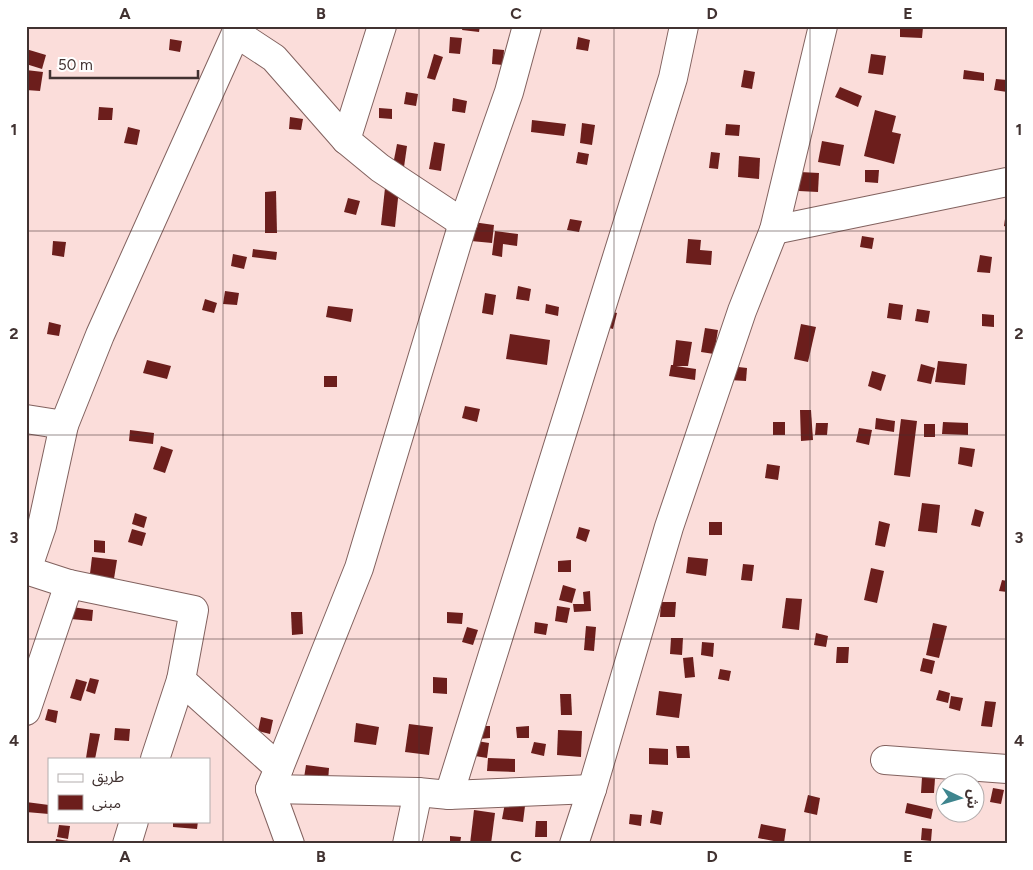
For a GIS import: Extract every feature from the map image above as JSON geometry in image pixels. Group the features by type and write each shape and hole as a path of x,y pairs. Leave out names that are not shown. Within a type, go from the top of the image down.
{"street":[{"path":"346,140 382,26"},
{"path":"274,778 359,568 463,222 509,92 527,26"},
{"path":"449,795 670,88 684,26"},
{"path":"574,844 670,527 742,311 774,230 823,26"},
{"path":"155,758 181,680 194,610 69,584 27,570 42,526 64,425 100,335 237,30 274,58 346,140 380,168 463,222"},
{"path":"774,230 1007,182"},
{"path":"26,418 64,425"},
{"path":"26,711 69,584"},
{"path":"181,680 274,778 290,844"},
{"path":"885,760 1007,769"},
{"path":"274,778 449,795 592,789"},
{"path":"407,844 418,792"},
{"path":"127,844 134,822"}],"building":[{"path":"463,26 480,26 479,32 462,30"},
{"path":"900,26 923,27 922,38 900,37"},
{"path":"450,37 462,38 460,54 449,53"},
{"path":"578,37 590,40 588,51 576,49"},
{"path":"170,39 182,41 180,52 169,50"},
{"path":"26,49 46,55 42,69 26,64"},
{"path":"493,49 504,50 503,65 492,64"},
{"path":"434,54 443,57 435,80 427,78"},
{"path":"871,54 886,56 883,75 868,73"},
{"path":"26,70 43,72 40,91 26,90"},
{"path":"744,70 755,72 752,89 741,87"},
{"path":"964,70 984,73 984,81 963,79"},
{"path":"996,79 1007,80 1007,92 994,90"},
{"path":"840,87 862,96 858,107 835,97"},
{"path":"406,92 418,94 416,106 404,104"},
{"path":"453,98 467,101 465,113 452,111"},
{"path":"99,107 113,108 112,120 98,120"},
{"path":"379,108 392,109 392,119 379,118"},
{"path":"875,110 896,116 892,132 901,134 894,164 864,156"},
{"path":"290,117 303,119 301,130 289,129"},
{"path":"532,120 566,124 564,136 531,132"},
{"path":"582,123 595,125 592,145 580,143"},
{"path":"726,124 740,125 739,136 725,135"},
{"path":"128,127 140,130 137,145 124,143"},
{"path":"822,141 844,145 840,166 818,162"},
{"path":"434,142 445,144 441,171 429,169"},
{"path":"397,144 407,146 404,167 393,165"},
{"path":"578,152 589,154 587,165 576,163"},
{"path":"711,152 720,153 718,169 709,168"},
{"path":"739,156 760,158 759,179 738,177"},
{"path":"865,170 879,170 878,183 865,182"},
{"path":"800,172 819,173 818,192 799,191"},
{"path":"385,188 399,189 395,227 381,225"},
{"path":"276,191 277,233 265,233 265,192"},
{"path":"348,198 360,201 356,215 344,212"},
{"path":"1007,212 1007,227 1004,226"},
{"path":"570,219 582,221 579,232 567,230"},
{"path":"473,222 494,225 492,243 471,241"},
{"path":"495,231 518,234 517,246 503,244 502,257 492,255"},
{"path":"862,236 874,238 872,249 860,247"},
{"path":"688,239 701,240 700,250 712,251 711,265 686,263"},
{"path":"53,241 66,242 64,257 52,255"},
{"path":"253,249 277,252 276,260 252,257"},
{"path":"233,254 247,257 244,269 231,266"},
{"path":"980,255 992,257 990,273 977,272"},
{"path":"518,286 531,289 529,301 516,299"},
{"path":"225,291 239,293 237,305 223,304"},
{"path":"485,293 496,295 493,315 482,313"},
{"path":"205,299 217,303 214,313 202,310"},
{"path":"889,303 903,305 901,320 887,318"},
{"path":"546,304 559,307 558,316 545,313"},
{"path":"328,306 353,309 351,322 326,317"},
{"path":"604,309 617,313 613,329 599,325"},
{"path":"917,309 930,311 928,323 915,321"},
{"path":"982,314 994,315 994,327 982,326"},
{"path":"49,322 61,325 59,336 47,334"},
{"path":"801,324 816,327 808,362 794,359"},
{"path":"705,328 718,330 714,354 701,352"},
{"path":"510,334 550,340 547,365 506,359"},
{"path":"676,340 692,342 688,366 676,366 696,369 695,380 669,376 671,365 673,365"},
{"path":"147,360 171,366 167,379 143,373"},
{"path":"938,361 967,364 965,385 935,382"},
{"path":"921,364 935,368 931,384 917,381"},
{"path":"730,366 747,368 746,381 729,380"},
{"path":"872,371 886,375 881,391 868,386"},
{"path":"324,376 337,376 337,387 324,387"},
{"path":"465,406 480,409 477,422 462,418"},
{"path":"800,410 811,410 813,440 801,441"},
{"path":"876,418 895,421 894,432 875,429"},
{"path":"901,419 917,421 910,477 894,475"},
{"path":"773,422 785,422 785,435 773,435"},
{"path":"943,422 968,423 968,435 942,434"},
{"path":"816,423 828,423 827,435 815,435"},
{"path":"924,424 935,424 935,437 924,437"},
{"path":"859,428 872,430 869,445 856,442"},
{"path":"130,430 154,433 153,444 129,441"},
{"path":"161,446 173,450 165,473 153,469"},
{"path":"960,447 975,449 972,467 958,464"},
{"path":"767,464 780,466 778,480 765,478"},
{"path":"922,503 940,505 937,533 918,531"},
{"path":"975,509 984,512 980,527 971,525"},
{"path":"135,513 147,517 144,528 132,524"},
{"path":"879,521 890,524 885,547 875,545"},
{"path":"709,522 722,522 722,535 709,535"},
{"path":"579,527 590,530 586,542 576,538"},
{"path":"132,529 146,533 142,546 128,542"},
{"path":"94,540 105,541 105,553 94,552"},
{"path":"92,557 117,560 113,585 89,582"},
{"path":"688,557 708,559 706,576 686,573"},
{"path":"571,560 571,572 558,572 558,561"},
{"path":"743,564 754,565 752,581 741,580"},
{"path":"871,568 884,571 877,603 864,600"},
{"path":"1002,580 1007,581 1007,592 999,591"},
{"path":"563,585 576,589 572,603 559,600"},
{"path":"590,591 591,611 574,612 573,604 584,604 583,592"},
{"path":"786,598 802,599 799,630 782,628"},
{"path":"661,602 676,602 675,617 660,617"},
{"path":"557,606 570,608 567,623 555,621"},
{"path":"72,607 93,610 92,621 71,619"},
{"path":"291,612 302,612 303,634 292,635"},
{"path":"447,612 463,613 462,624 447,623"},
{"path":"535,622 548,624 546,635 534,633"},
{"path":"933,623 947,626 939,658 926,655"},
{"path":"586,626 596,627 594,651 584,650"},
{"path":"467,627 478,630 473,645 462,642"},
{"path":"816,633 828,636 826,647 814,645"},
{"path":"671,638 683,638 682,655 670,654"},
{"path":"702,642 714,643 713,657 701,655"},
{"path":"837,647 849,647 848,663 836,663"},
{"path":"693,657 695,677 685,678 683,658"},
{"path":"923,658 935,661 932,674 920,671"},
{"path":"720,669 731,671 729,681 718,679"},
{"path":"433,677 447,678 447,694 433,693"},
{"path":"90,678 99,680 95,694 86,691"},
{"path":"76,679 87,682 81,701 70,698"},
{"path":"939,690 950,693 948,703 936,700"},
{"path":"659,691 682,694 679,718 656,715"},
{"path":"560,694 571,694 572,715 561,715"},
{"path":"951,696 963,698 960,711 949,708"},
{"path":"985,701 996,702 992,727 981,726"},
{"path":"48,709 58,711 56,723 45,720"},
{"path":"261,717 273,720 270,734 258,731"},
{"path":"356,723 379,727 376,745 354,742"},
{"path":"409,724 433,727 429,755 405,752"},
{"path":"478,726 490,726 490,738 479,739"},
{"path":"529,726 529,738 517,738 516,727"},
{"path":"115,728 130,729 129,741 114,740"},
{"path":"558,730 582,731 581,757 557,755"},
{"path":"90,733 100,734 95,758 86,758"},
{"path":"477,741 489,743 487,758 475,756"},
{"path":"534,742 546,744 544,756 531,753"},
{"path":"676,746 689,746 690,758 677,758"},
{"path":"649,748 668,749 668,765 649,764"},
{"path":"488,758 515,759 515,772 487,771"},
{"path":"306,765 329,768 328,781 304,778"},
{"path":"922,777 935,778 934,793 921,793"},
{"path":"993,788 1004,790 1001,804 990,802"},
{"path":"808,795 820,798 817,815 804,812"},
{"path":"26,802 48,805 48,814 26,812"},
{"path":"505,803 525,806 523,822 502,819"},
{"path":"907,803 933,809 931,819 905,813"},
{"path":"474,810 495,813 491,844 470,844"},
{"path":"652,810 663,812 661,825 650,823"},
{"path":"630,814 642,815 641,826 629,824"},
{"path":"536,821 547,821 547,837 535,837"},
{"path":"173,822 198,822 197,829 173,827"},
{"path":"761,824 786,829 784,843 758,838"},
{"path":"59,825 70,826 68,839 57,837"},
{"path":"922,828 932,829 931,841 921,840"},
{"path":"450,836 461,837 460,844 450,844"},
{"path":"56,839 69,841 68,844 55,844"}]}
